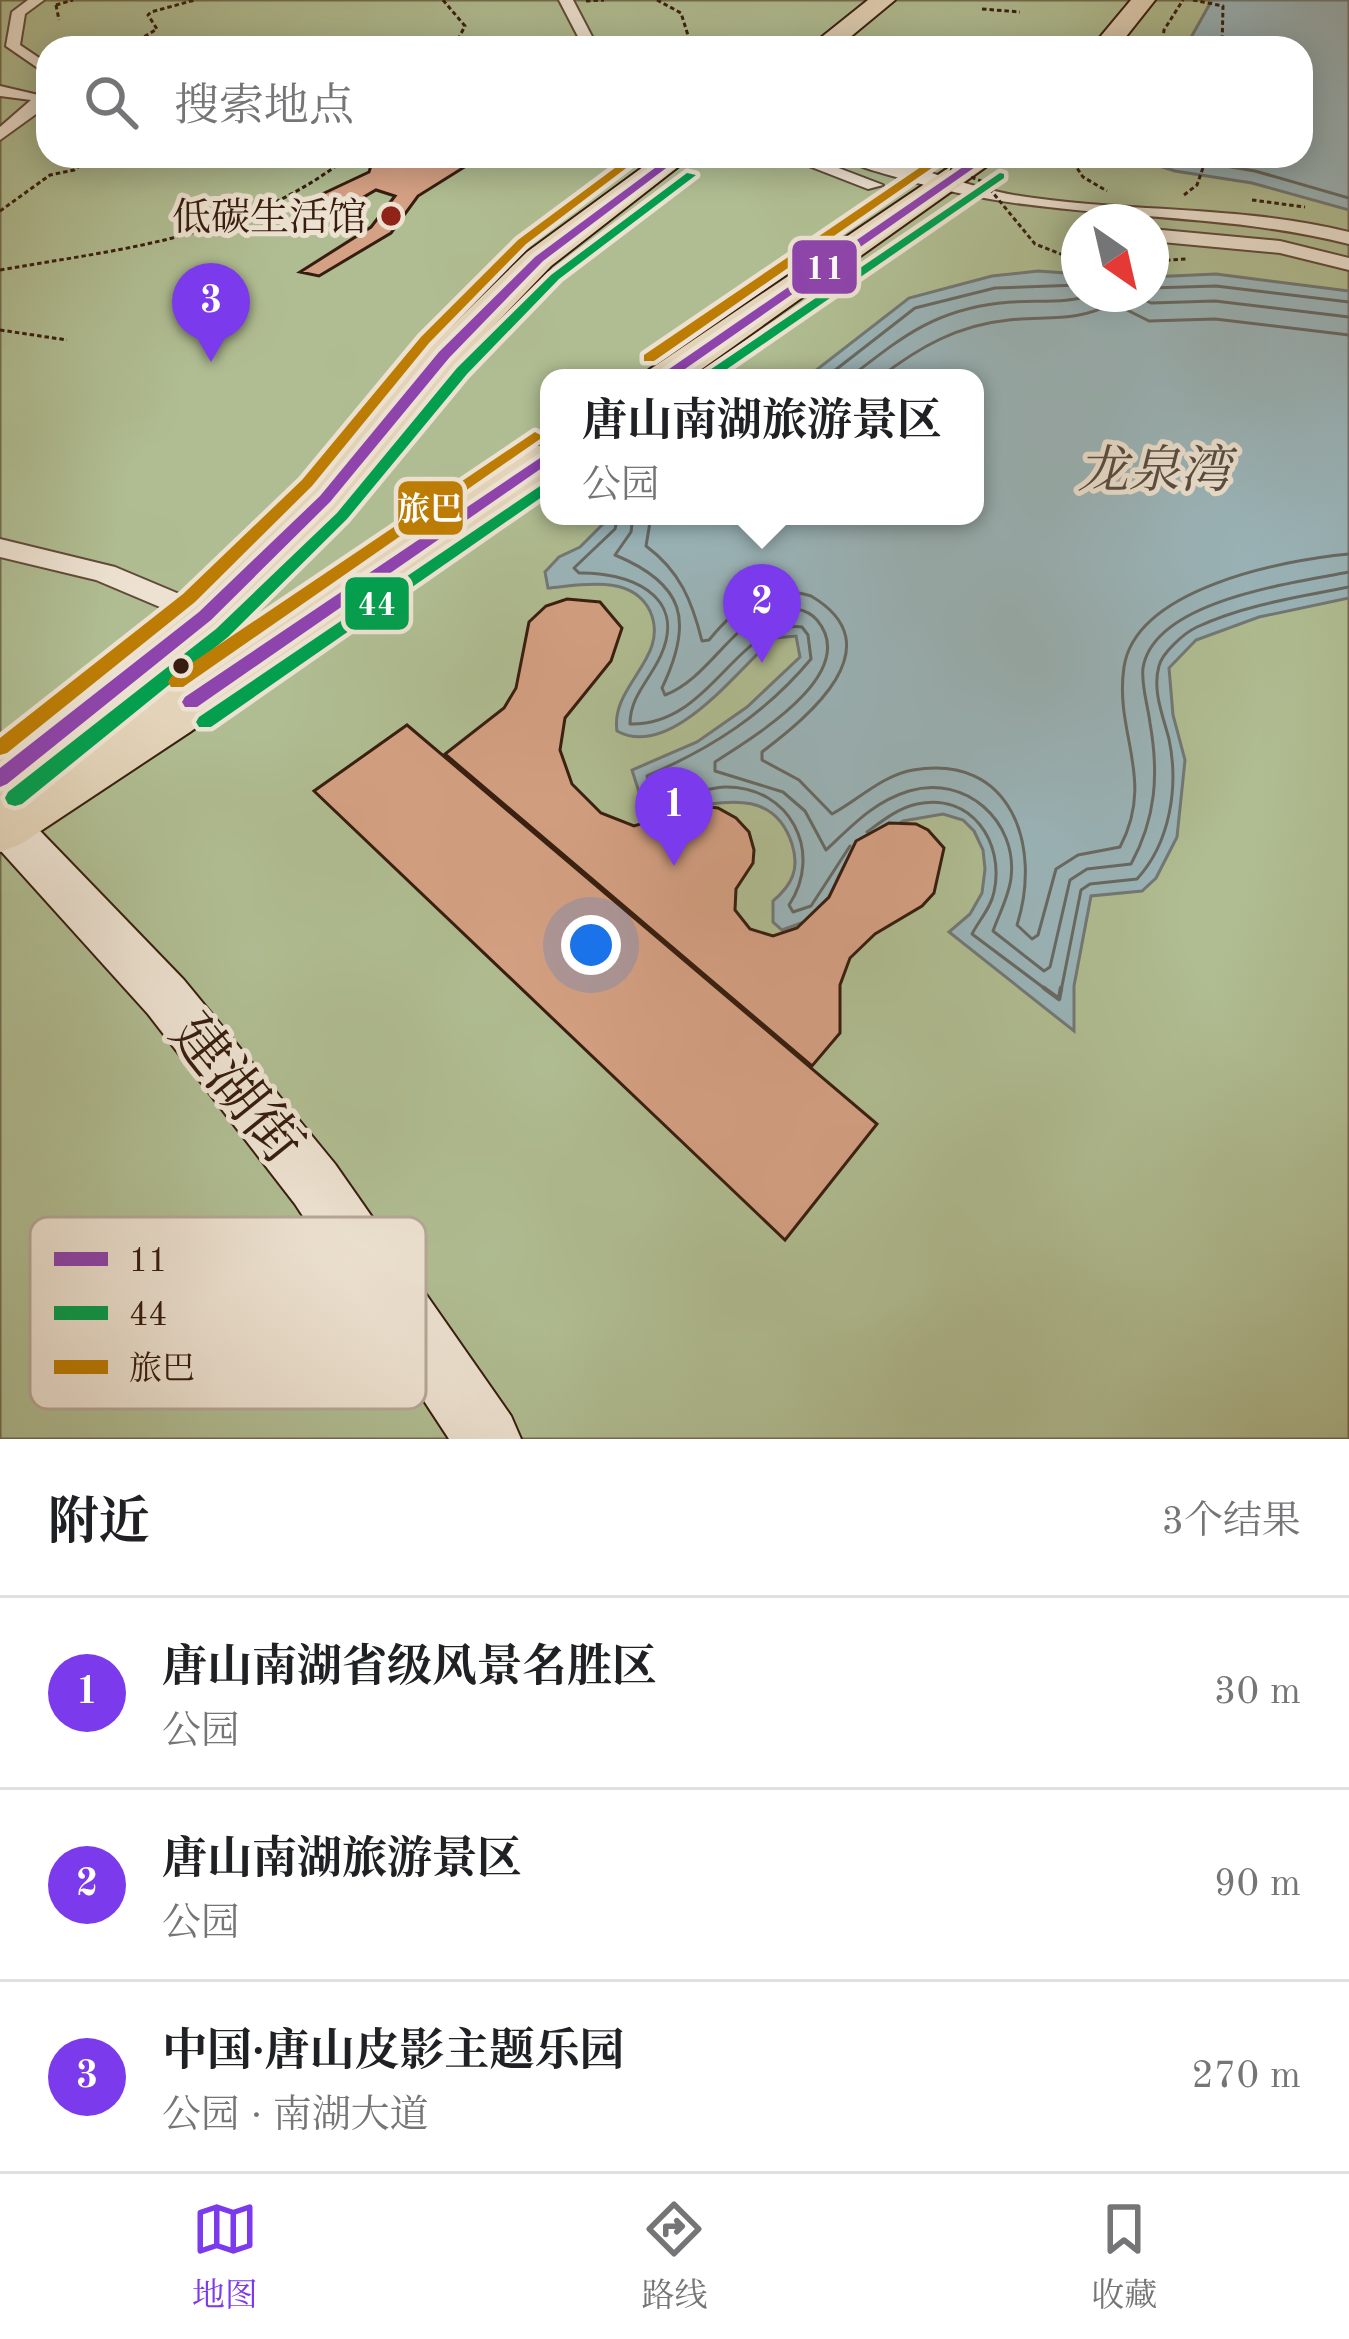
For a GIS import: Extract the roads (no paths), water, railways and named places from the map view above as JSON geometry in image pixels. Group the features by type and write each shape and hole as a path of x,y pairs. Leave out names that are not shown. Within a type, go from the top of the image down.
{"highway":[{"path":"836,36 883,0"},
{"path":"1114,36 1143,0"},
{"path":"1,812 325,499 444,355 538,259 661,168"},
{"path":"676,369 969,168"},
{"path":"1,812 171,717 540,462"}],"street":[{"path":"36,62 13,46 19,12 37,0"},
{"path":"566,0 585,36"},
{"path":"0,91 36,95"},
{"path":"0,135 36,107"},
{"path":"836,168 1061,223"},
{"path":"876,168 933,194 1071,208 1252,216 1349,238"},
{"path":"1169,237 1280,247 1349,264"},
{"path":"0,548 58,556 107,570 205,616"},
{"name":"建湖街","path":"1,812 166,997 337,1217"},
{"name":"建湖街","path":"426,1348 488,1439"}],"water":[{"path":"1212,0 1349,0 1349,210 1252,183 1166,168 1313,168 1313,36 1192,36"},
{"name":"龙泉湾","path":"1038,271 1061,273 1061,312 1169,312 1169,276 1216,274 1349,291 1349,598 1259,617 1196,640 1169,668 1173,715 1185,760 1177,837 1156,878 1142,891 1091,896 1074,986 1074,1031 949,932 970,914 982,893 985,869 983,850 963,820 943,814 903,821 862,849 818,917 782,930 773,922 773,901 789,883 795,861 781,822 766,809 748,803 645,811 632,770 697,742 747,707 800,657 796,636 774,638 681,723 638,737 617,731 617,715 653,643 650,611 642,599 619,587 548,588 545,572 602,525 984,525 984,369 818,369 909,298 992,276"}],"place":[{"name":"低碳生活馆","path":"391,216"},
{"name":"中国·唐山皮影主题乐园","path":"211,362"},
{"name":"唐山南湖旅游景区","path":"762,663"},
{"name":"唐山南湖省级风景名胜区","path":"674,866"}]}
